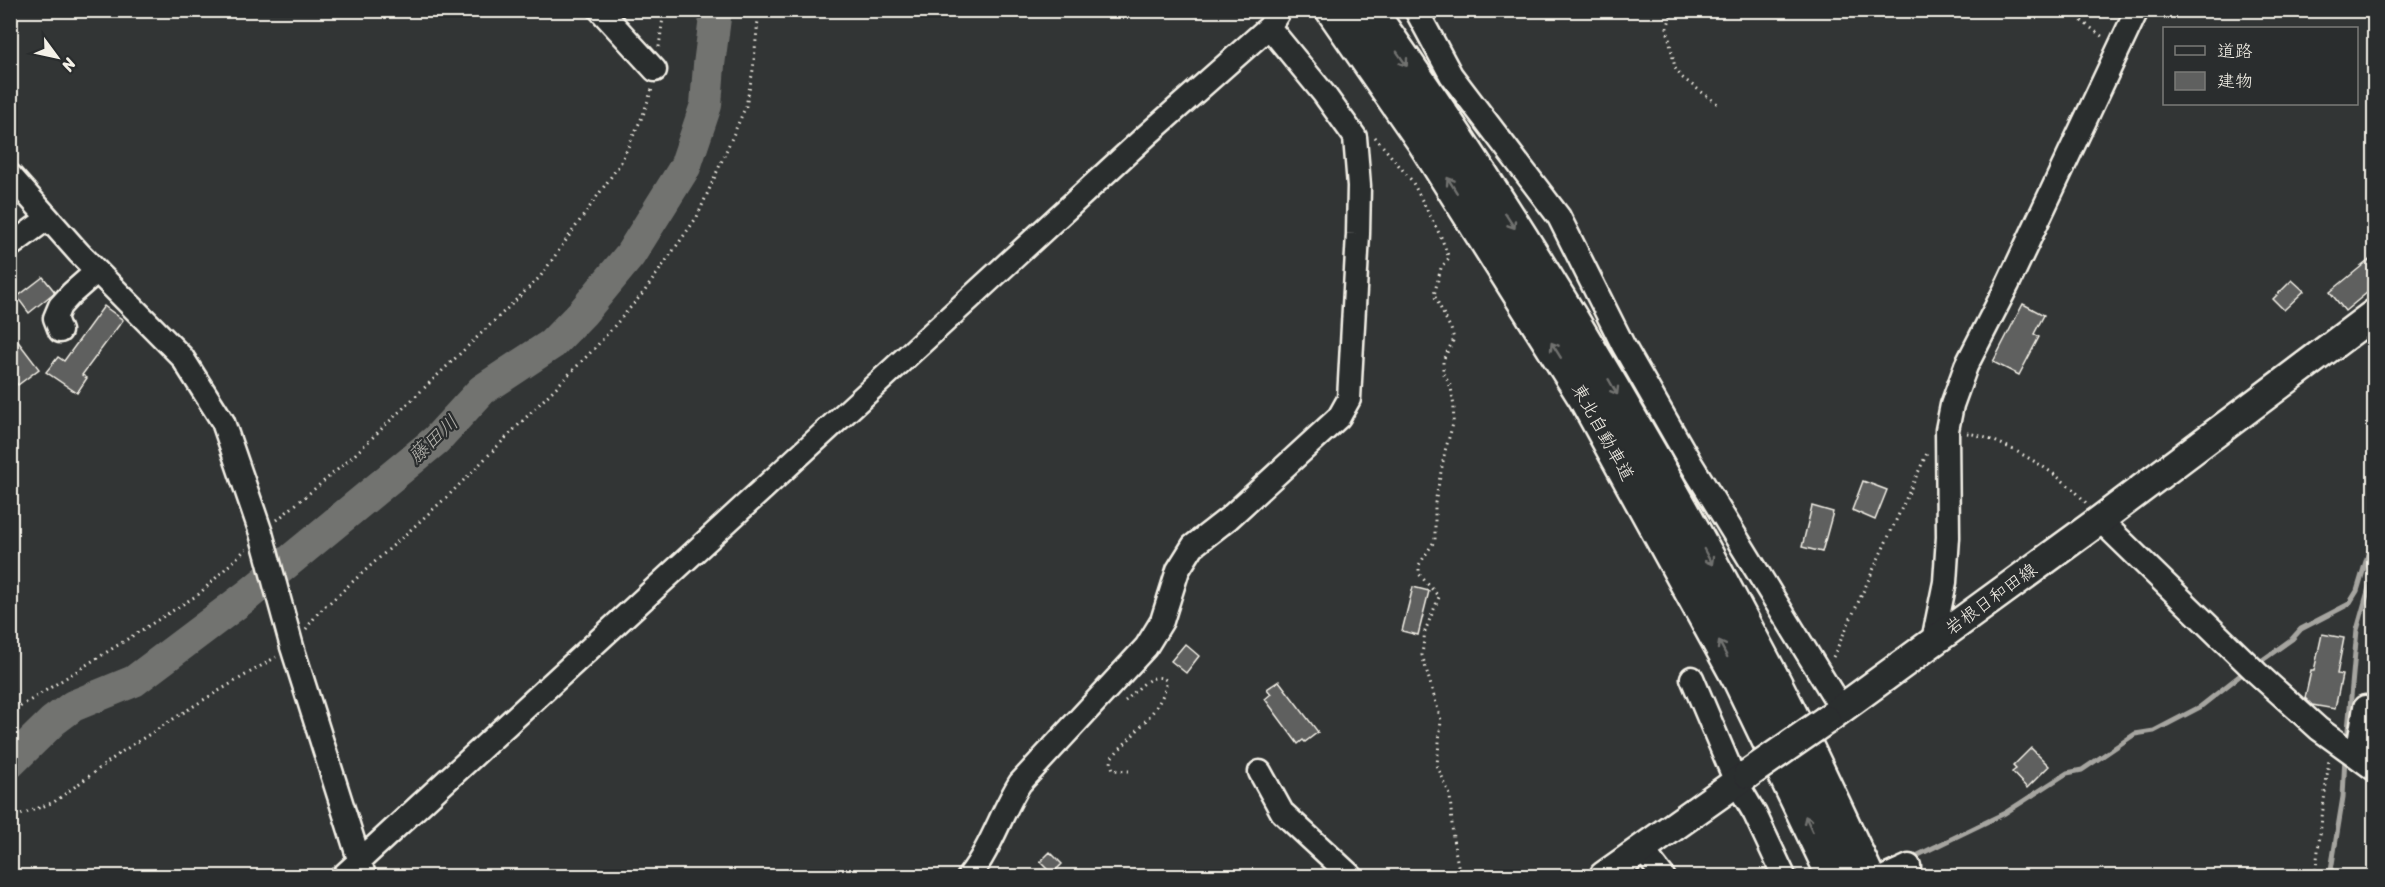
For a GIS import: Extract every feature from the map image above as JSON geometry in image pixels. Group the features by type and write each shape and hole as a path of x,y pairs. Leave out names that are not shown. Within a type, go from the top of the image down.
{"highway":[{"name":"東北自動車道","path":"1333,10 1423,140 1586,399 1740,680 1834,876"},
{"name":"東北自動車道","path":"1369,10 1447,123 1609,380 1764,661 1867,876"}],"main road":[{"name":"岩根日和田線","path":"1604,876 1833,714 2100,520 2374,315"}],"street":[{"path":"600,10 656,70"},
{"path":"1416,10 1451,75 1559,217 1623,345 1833,714"},
{"path":"1933,641 1945,582 1948,537 1947,430 1952,405 1966,366 2008,284 2137,10"},
{"path":"10,175 97,271 182,357 211,401 231,441 292,643 356,871 1276,15 1324,94 1355,137 1359,186 1358,234 1349,399 1339,417 1229,518 1193,546 1178,570 1162,621 1146,648 1020,783 1006,806 988,847 969,876"},
{"path":"10,246 48,218"},
{"path":"60,331 55,318 60,306 97,271"},
{"path":"2100,520 2257,673 2331,739 2366,763"},
{"path":"1692,678 1742,778 1755,814 1784,876"},
{"path":"2365,707 2366,763"},
{"path":"1260,772 1282,812 1351,876"},
{"path":"1642,849 1663,876"},
{"path":"1887,876 1909,866"}],"path":[{"path":"10,713 199,594 348,461 540,278 620,164 643,115 656,70 664,10"},
{"path":"10,819 54,802 123,751 292,643 318,613 448,496 595,348 645,292 697,217 746,106 759,10"},
{"path":"1672,10 1667,28 1675,68 1680,76 1719,105"},
{"path":"2067,10 2119,48"},
{"path":"1369,129 1412,181 1441,237 1449,258 1441,268 1434,295 1454,339 1443,360 1443,373 1451,387 1454,407 1435,503 1435,540 1419,565 1419,574 1438,593 1439,597 1425,631 1422,655 1441,720 1437,765 1450,795 1460,876"},
{"path":"1124,702 1150,678 1159,676 1166,680 1165,692 1157,705 1112,757 1113,770 1129,771"},
{"path":"2315,876 2331,739"}],"building":[{"path":"2374,256 2374,287 2345,311 2330,292"},
{"path":"43,277 55,292 29,313 17,297"},
{"path":"2292,280 2304,291 2284,310 2273,299"},
{"path":"2023,304 2044,315 2034,334 2039,337 2019,375 1993,362"},
{"path":"104,306 123,320 82,375 87,378 77,393 46,372 58,357 64,361"},
{"path":"10,331 39,369 18,385 10,375"},
{"path":"1863,481 1887,490 1875,520 1852,510"},
{"path":"1812,506 1833,512 1822,552 1802,547"},
{"path":"1413,587 1429,591 1418,635 1402,631"},
{"path":"2322,634 2344,638 2337,674 2342,675 2335,709 2312,705 2305,698"},
{"path":"1185,644 1199,656 1186,673 1171,661"},
{"path":"1279,681 1318,732 1305,742 1303,740 1298,744 1265,699 1271,694 1267,689"},
{"path":"2031,748 2049,766 2027,788 2012,772 2016,769 2013,766"},
{"path":"1050,852 1062,864 1052,874 1040,862"}],"waterway":[{"name":"藤田川","path":"10,763 53,721 73,706 134,681 248,595 436,440 482,390 552,344 583,312 630,255 685,167 706,105 716,10"},
{"path":"2257,664 2292,639 2301,629 2349,604 2357,591 2374,535"},
{"path":"2347,741 2357,630 2374,570"},
{"path":"1910,859 2005,813 2067,773 2082,770 2135,734 2154,731 2200,707 2247,670"},
{"path":"2330,876 2343,797 2345,756"}]}
